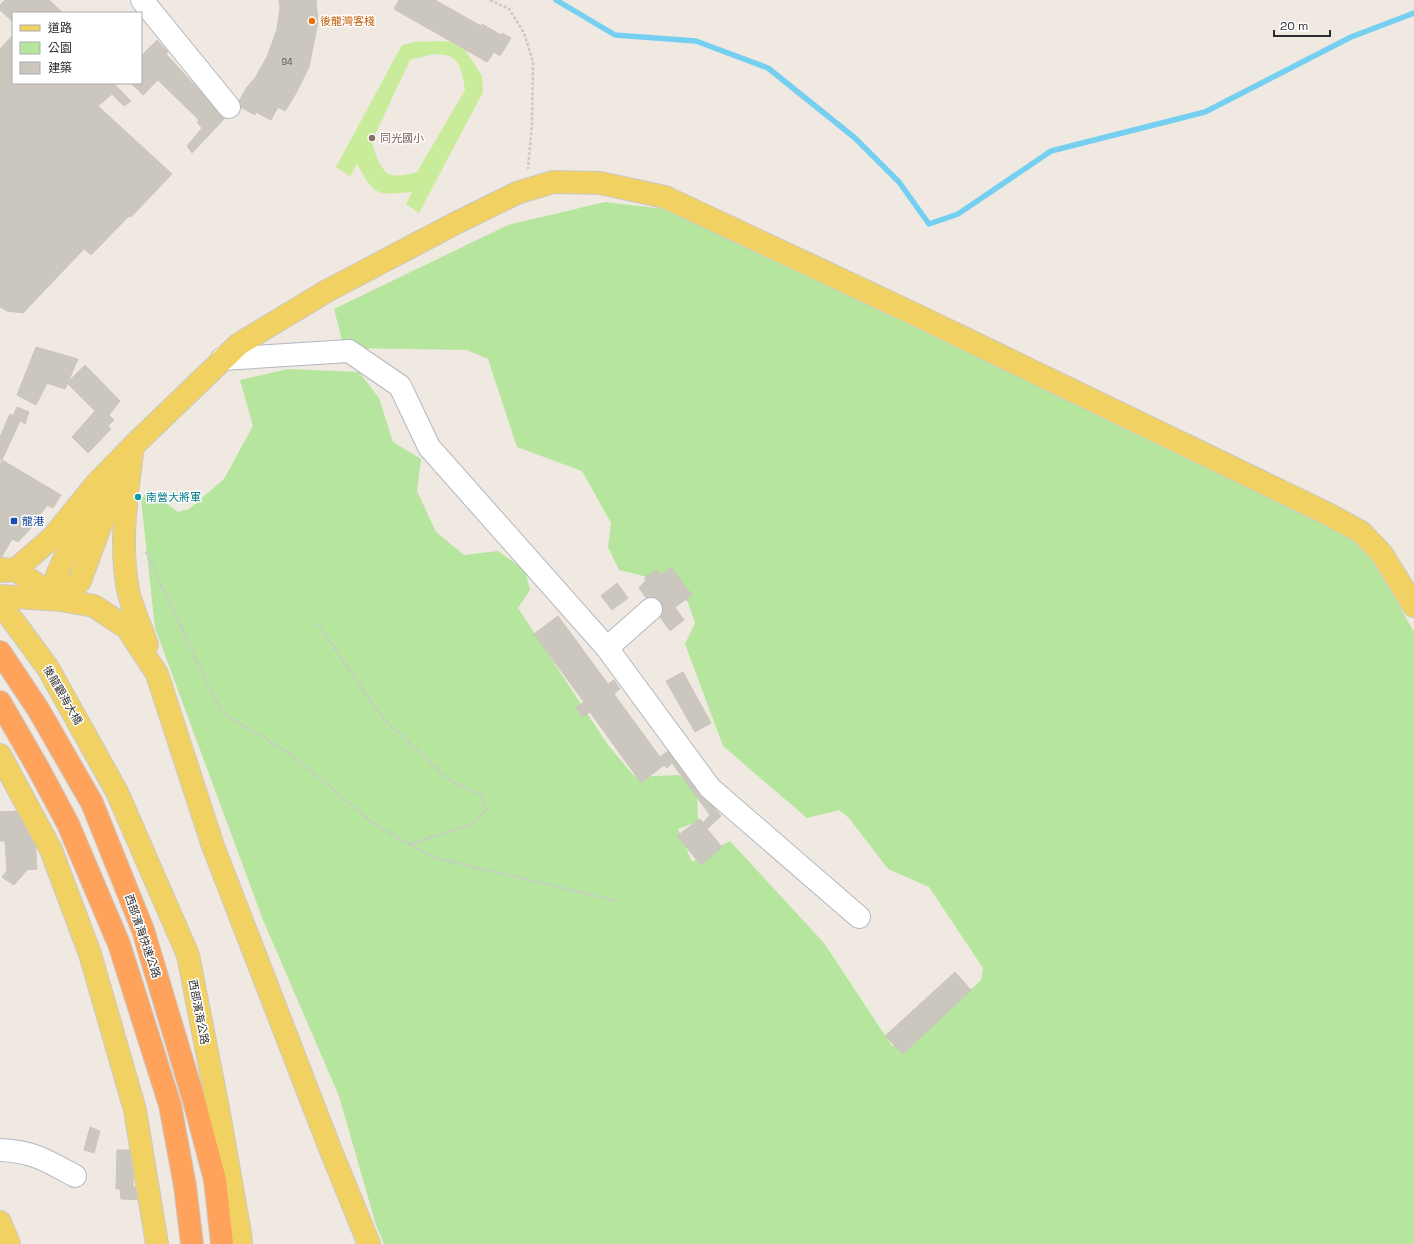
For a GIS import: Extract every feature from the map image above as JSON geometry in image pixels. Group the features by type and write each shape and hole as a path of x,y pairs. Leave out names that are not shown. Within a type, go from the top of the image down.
{"highway":[{"name":"西部濱海快速公路","path":"0,652 38,709 92,803 143,930 193,1097 215,1180 222,1244"},
{"path":"0,702 68,824 119,944 170,1105 185,1186 192,1244"}],"main road":[{"path":"61,600 5,570 53,537 96,484 133,446 239,344 327,290 456,222 517,193 553,182 600,183 665,197 910,312 1328,514 1361,532 1382,554 1414,606"},
{"path":"61,600 80,581 108,504 133,446"},
{"path":"133,446 124,514 124,556 128,591 157,674 213,846 331,1151 369,1244"},
{"path":"0,596 61,600 94,606 127,628 157,674"},
{"name":"後龍觀海大橋","path":"0,603 48,668 117,792"},
{"path":"0,755 51,850 90,954 135,1110 156,1244"},
{"name":"西部濱海公路","path":"117,792 188,955 218,1108 241,1244"},
{"path":"0,1222 9,1244"}],"lane":[{"path":"142,0 229,107"},
{"path":"222,360 349,351 400,386 429,447 607,648 710,788 859,917"},
{"path":"607,648 651,609"},
{"path":"0,1150 18,1150 46,1159 75,1176"}],"path":[{"path":"490,0 508,9 524,33 533,62 532,124 528,169 517,193"},
{"path":"144,549 221,712 289,753 374,824 432,857 618,901"},
{"path":"316,623 382,717 448,779 481,795 487,810 470,825 410,844"}],"green space":[{"path":"415,42 452,42 466,51 482,76 483,92 419,213 406,204 412,192 390,194 378,192 368,183 357,164 350,176 336,167 402,45","holes":["433,54 449,56 457,62 461,70 465,90 417,172 399,176 389,174 380,164 372,141 410,60"]},
{"path":"605,202 665,209 1333,523 1369,556 1414,632 1414,1244 384,1244 376,1225 339,1096 263,920 155,628 141,499 149,490 178,512 189,509 224,479 253,426 240,380 288,369 359,372 379,398 393,442 421,459 417,491 436,532 464,555 498,551 525,570 530,590 518,608 608,745 635,777 679,775 697,787 698,822 678,829 692,862 730,841 824,943 892,1046 913,1044 981,980 983,968 929,887 888,869 849,818 839,810 807,818 723,746 685,644 695,623 688,602 660,580 619,570 608,547 611,523 582,471 517,447 488,359 467,350 344,348 334,309 508,225"}],"building":[{"path":"5,0 49,0 62,12 12,12 12,21 0,10 0,5"},
{"path":"279,0 316,0 318,22 309,67 285,111 278,107 271,120 256,112 255,115 237,105 267,57 277,29 280,8"},
{"path":"399,0 435,0 481,26 482,24 501,35 502,33 511,38 500,56 494,52 487,62 394,9"},
{"path":"12,36 12,84 114,84 131,101 124,106 112,94 98,106 172,174 131,217 129,216 91,255 84,249 23,313 7,311 0,307 0,49"},
{"path":"157,40 168,52 166,54 225,118 192,153 187,146 202,128 197,122 199,120 158,80 143,95 132,84 142,84 142,55"},
{"path":"36,347 78,359 65,389 47,383 36,405 17,395"},
{"path":"85,365 120,401 109,415 114,420 108,426 111,429 88,453 72,437 95,411 67,383"},
{"path":"17,407 29,412 25,424 13,416"},
{"path":"10,414 20,421 2,460 0,459 0,437"},
{"path":"2,460 61,495 53,508 47,505 31,528 18,542 12,539 0,560 0,464"},
{"path":"671,567 692,595 675,607 684,620 670,631 639,588 646,580 644,578 657,570 661,575"},
{"path":"617,583 628,598 612,610 601,596"},
{"path":"558,616 608,684 614,680 620,689 614,694 660,757 668,751 721,816 707,829 722,847 701,865 677,836 700,819 703,823 710,815 672,763 667,768 664,765 641,783 590,712 582,717 576,708 584,702 534,634"},
{"path":"683,672 711,723 695,732 666,681"},
{"path":"33,810 37,869 7,871 3,812"},
{"path":"3,811 4,841 0,841 0,812"},
{"path":"27,870 14,885 2,877 7,871"},
{"path":"955,972 971,990 903,1054 885,1036"},
{"path":"90,1127 100,1131 94,1153 84,1150"},
{"path":"117,1150 134,1150 133,1187 120,1187 120,1189 116,1189"},
{"path":"120,1187 141,1187 141,1200 121,1199"}],"waterway":[{"path":"556,0 615,35 696,41 768,68 855,138 899,182 929,224 958,214 1051,151 1205,112 1351,37 1414,13"}],"place":[{"name":"後龍灣客棧","path":"312,21"},
{"name":"同光國小","path":"372,138"},
{"name":"南營大將軍","path":"138,497"},
{"name":"龍港","path":"14,521"}]}
